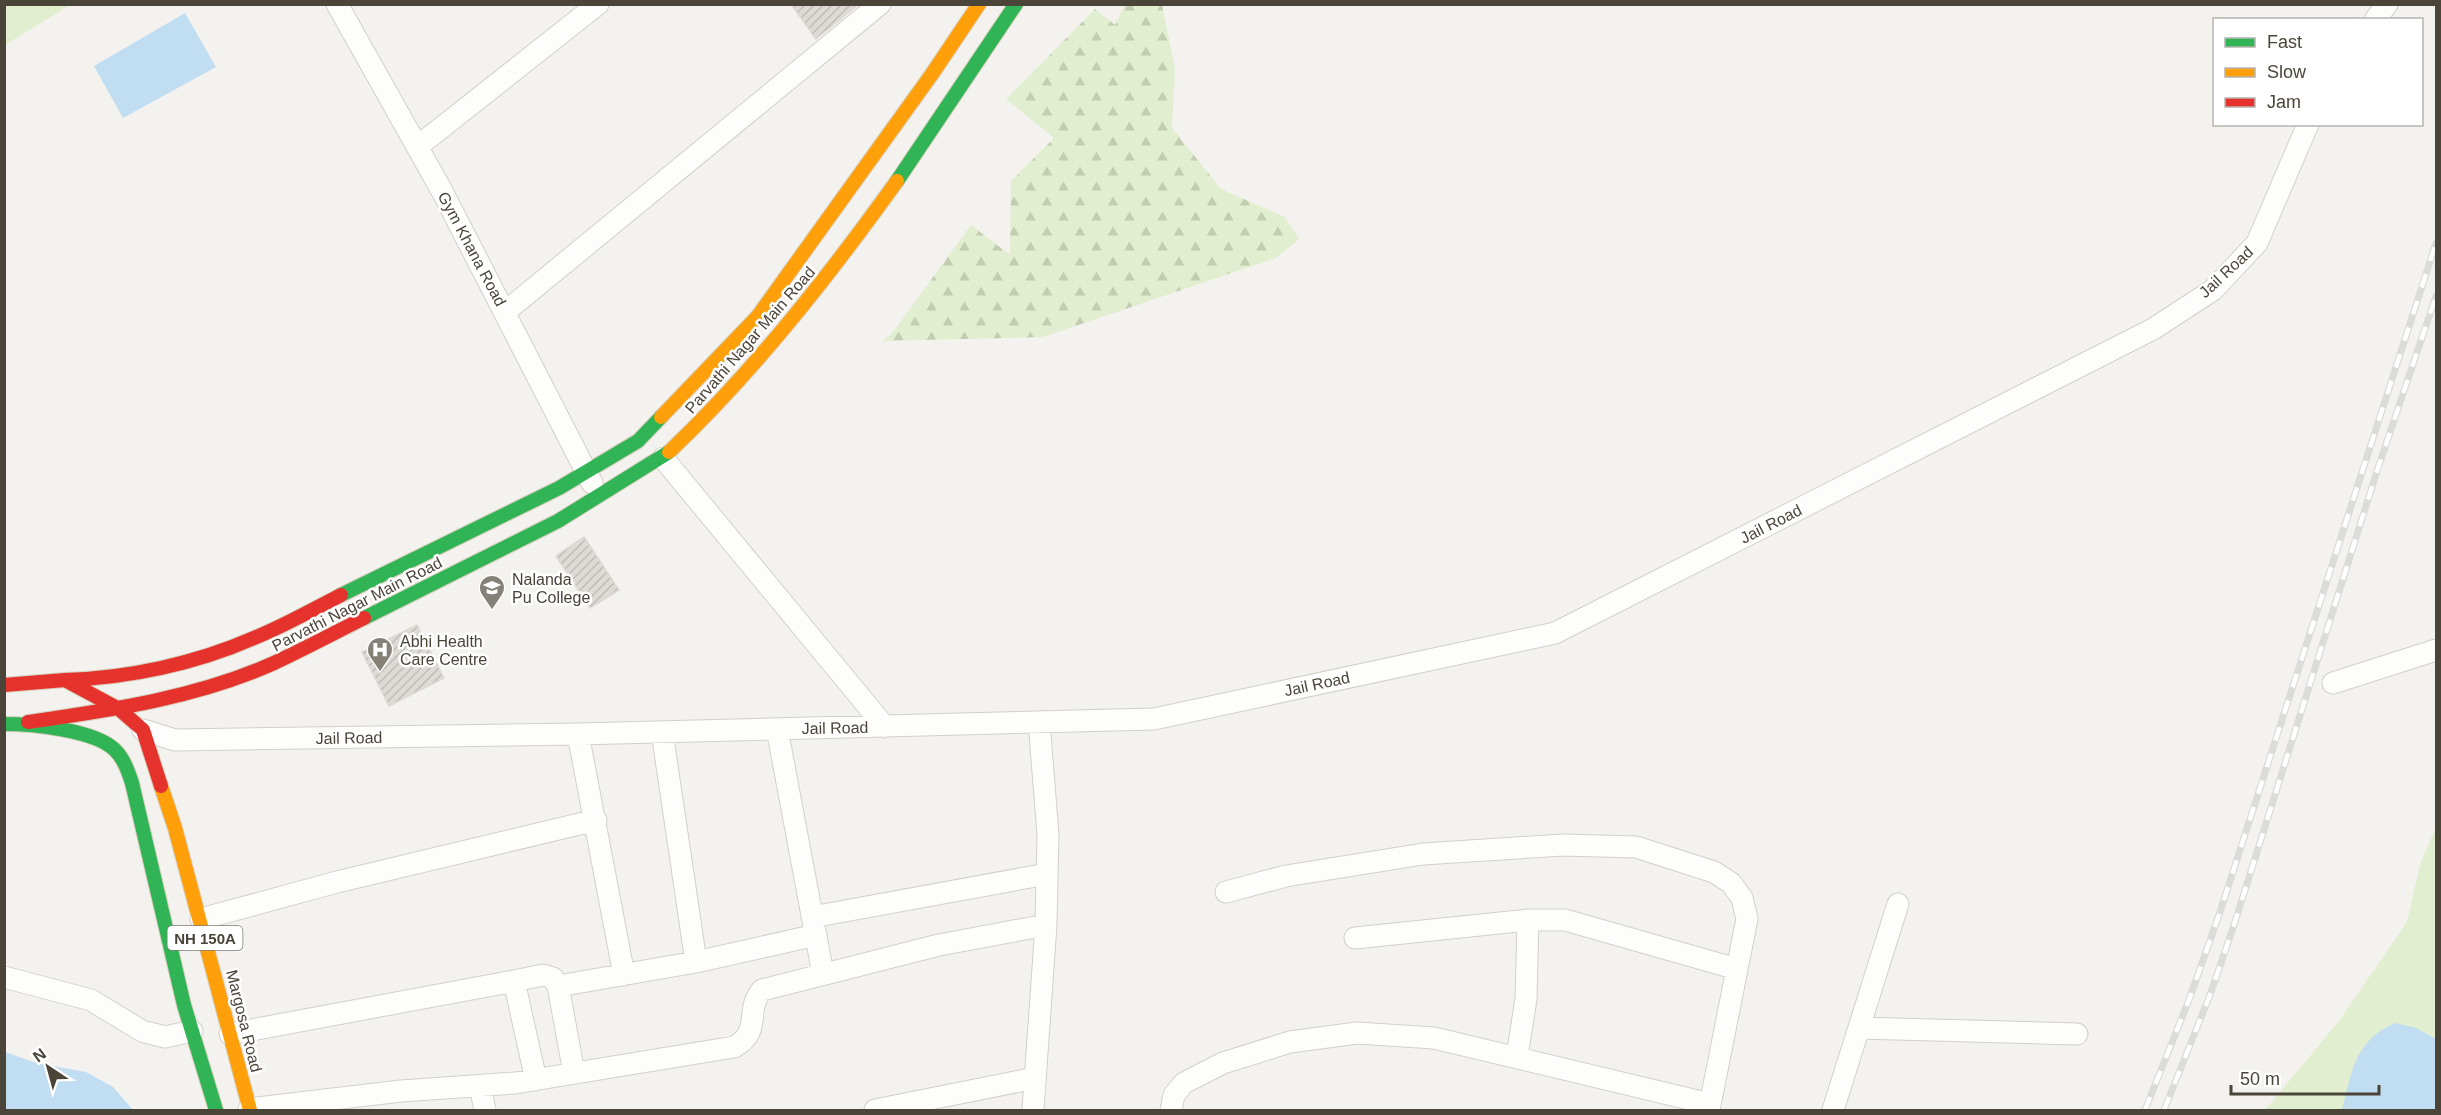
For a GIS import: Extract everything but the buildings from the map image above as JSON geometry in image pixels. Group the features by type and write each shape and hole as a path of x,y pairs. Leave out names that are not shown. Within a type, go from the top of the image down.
{"main road":[{"name":"Parvathi Nagar Main Road","path":"4,685 105,679 176,664 253,639 559,488 638,441 758,316 926,84 979,4"},
{"name":"Parvathi Nagar Main Road","path":"22,723 119,709 184,694 272,664 558,521 663,459 719,405 830,274 911,162 1017,4"},
{"path":"65,680 119,709 143,730"},
{"path":"4,724 22,723 105,742 125,760 192,1031 216,1110"},
{"name":"Margosa Road","path":"143,730 156,766 201,919 250,1110"}],"street":[{"name":"Gym Khana Road","path":"337,4 505,312 563,423 585,473 601,496"},
{"path":"417,147 598,4"},
{"path":"505,312 880,4"},
{"path":"2376,18 2387,4"},
{"name":"Jail Road","path":"143,730 175,740 578,734 1154,719 1555,633 2132,340 2213,290 2257,243 2307,126"},
{"path":"663,459 885,727"},
{"path":"2333,683 2436,650"},
{"path":"1033,1110 1046,925 1048,834 1039,722"},
{"path":"777,729 823,974"},
{"path":"662,732 696,962"},
{"path":"578,734 624,975"},
{"path":"201,919 337,882 596,820"},
{"path":"1171,1110 1174,1095 1184,1083 1204,1072 1290,1042 1357,1033 1423,1037 1516,1057 1709,1107 1747,919 1742,898 1731,883 1714,872 1636,847 1563,845 1423,854 1286,876 1226,892"},
{"path":"558,986 696,962 814,926 1047,873"},
{"path":"1833,1110 1898,904"},
{"path":"1355,938 1528,920 1565,920 1737,969"},
{"path":"1516,1057 1526,999 1528,920"},
{"path":"250,1110 381,1102 480,1086 536,1080 734,1047 746,1041 751,1033 755,998 762,990 939,945 1046,925"},
{"path":"230,1034 543,975 553,978 558,986 574,1073"},
{"path":"4,977 91,1000 142,1031 165,1037 192,1031"},
{"path":"514,981 536,1080"},
{"path":"1859,1028 2077,1034"},
{"path":"875,1110 1035,1078"},
{"path":"480,1086 485,1110"}],"green space":[{"path":"5,4 70,4 70,5 5,45"},
{"path":"1125,4 1162,5 1175,69 1172,128 1221,189 1285,217 1299,239 1276,258 1043,337 883,341 893,332 971,225 1010,255 1011,181 1054,138 1006,99 1095,9 1115,25"},
{"path":"2436,827 2436,1110 2265,1110 2339,1021 2407,922 2420,864"}],"water":[{"path":"185,13 216,67 123,118 94,66"},
{"path":"2395,1023 2416,1028 2436,1039 2436,1110 2342,1110 2352,1071 2363,1048 2381,1030"},
{"path":"5,1052 36,1063 86,1072 113,1087 133,1110 5,1110"}],"railway":[{"path":"2145,1110 2189,1000 2220,912 2436,243"},
{"path":"2164,1110 2210,995 2234,925 2378,468 2436,296"}],"traffic: fast":[{"path":"897,181 1016,4"},
{"path":"341,595 559,488 638,441 661,417"},
{"path":"364,618 558,521 669,452"},
{"path":"4,724 30,725 78,733 106,743 123,761 132,783 184,1005 216,1110"}],"traffic: slow":[{"path":"661,417 758,316 932,74 979,4"},
{"path":"669,452 761,356 897,181"},
{"path":"161,786 175,828 250,1110"}],"traffic: jam":[{"path":"65,680 137,673 208,655 276,628 341,595"},
{"path":"28,722 153,701 214,685 274,663 364,618"},
{"path":"4,685 65,680 119,709 143,730 161,786"}],"place":[{"name":"Nalanda Pu College","path":"492,611"},
{"name":"Abhi Health Care Centre","path":"380,673"}]}
